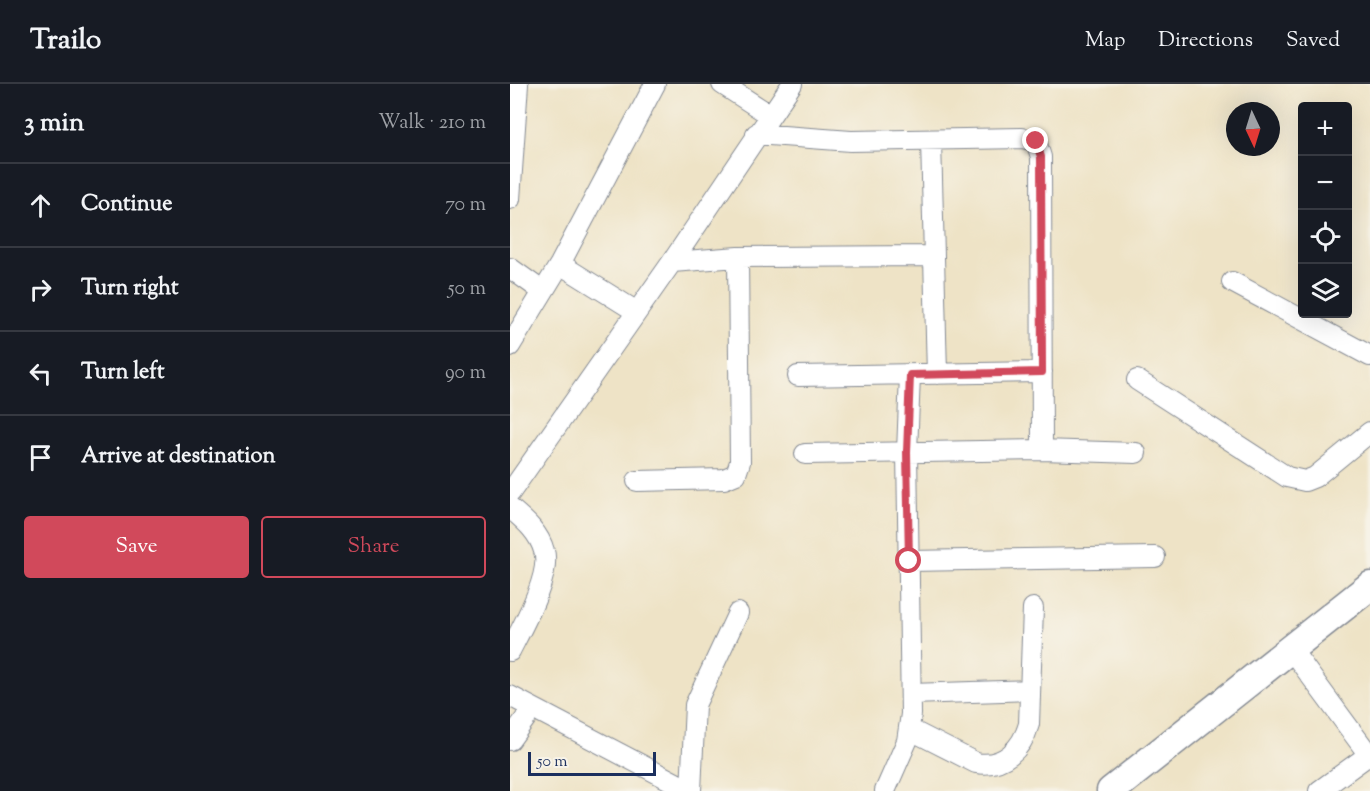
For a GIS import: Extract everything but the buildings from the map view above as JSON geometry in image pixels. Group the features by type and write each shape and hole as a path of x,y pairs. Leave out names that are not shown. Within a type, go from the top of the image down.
{"street":[{"path":"510,199 518,84"},
{"path":"510,346 560,264 655,84"},
{"path":"722,84 770,115"},
{"path":"510,493 672,262 756,134 792,84"},
{"path":"756,134 821,140 1031,138 1039,147 1042,450"},
{"path":"931,140 937,374"},
{"path":"672,262 738,257 934,256"},
{"path":"637,480 724,479 736,474 740,462 738,257"},
{"path":"560,264 637,312"},
{"path":"510,268 542,291"},
{"path":"1232,282 1370,356"},
{"path":"798,376 1042,372"},
{"path":"885,791 900,760 909,729 911,694 907,452 910,375"},
{"path":"1137,380 1287,477 1296,480 1315,477 1370,432"},
{"path":"806,454 1042,450 1136,453"},
{"path":"510,508 538,537 545,553 545,560 539,586 510,651"},
{"path":"909,561 1155,557"},
{"path":"1111,791 1370,586"},
{"path":"909,729 962,758 987,765 1008,756 1025,738 1029,724 1033,608"},
{"path":"510,696 683,789 695,705 738,614"},
{"path":"1290,648 1369,754 1319,791"},
{"path":"911,694 1030,690"},
{"path":"510,740 533,708"}],"route":[{"path":"909,561 907,452 910,375 1042,372 1041,157 1036,141"}]}
